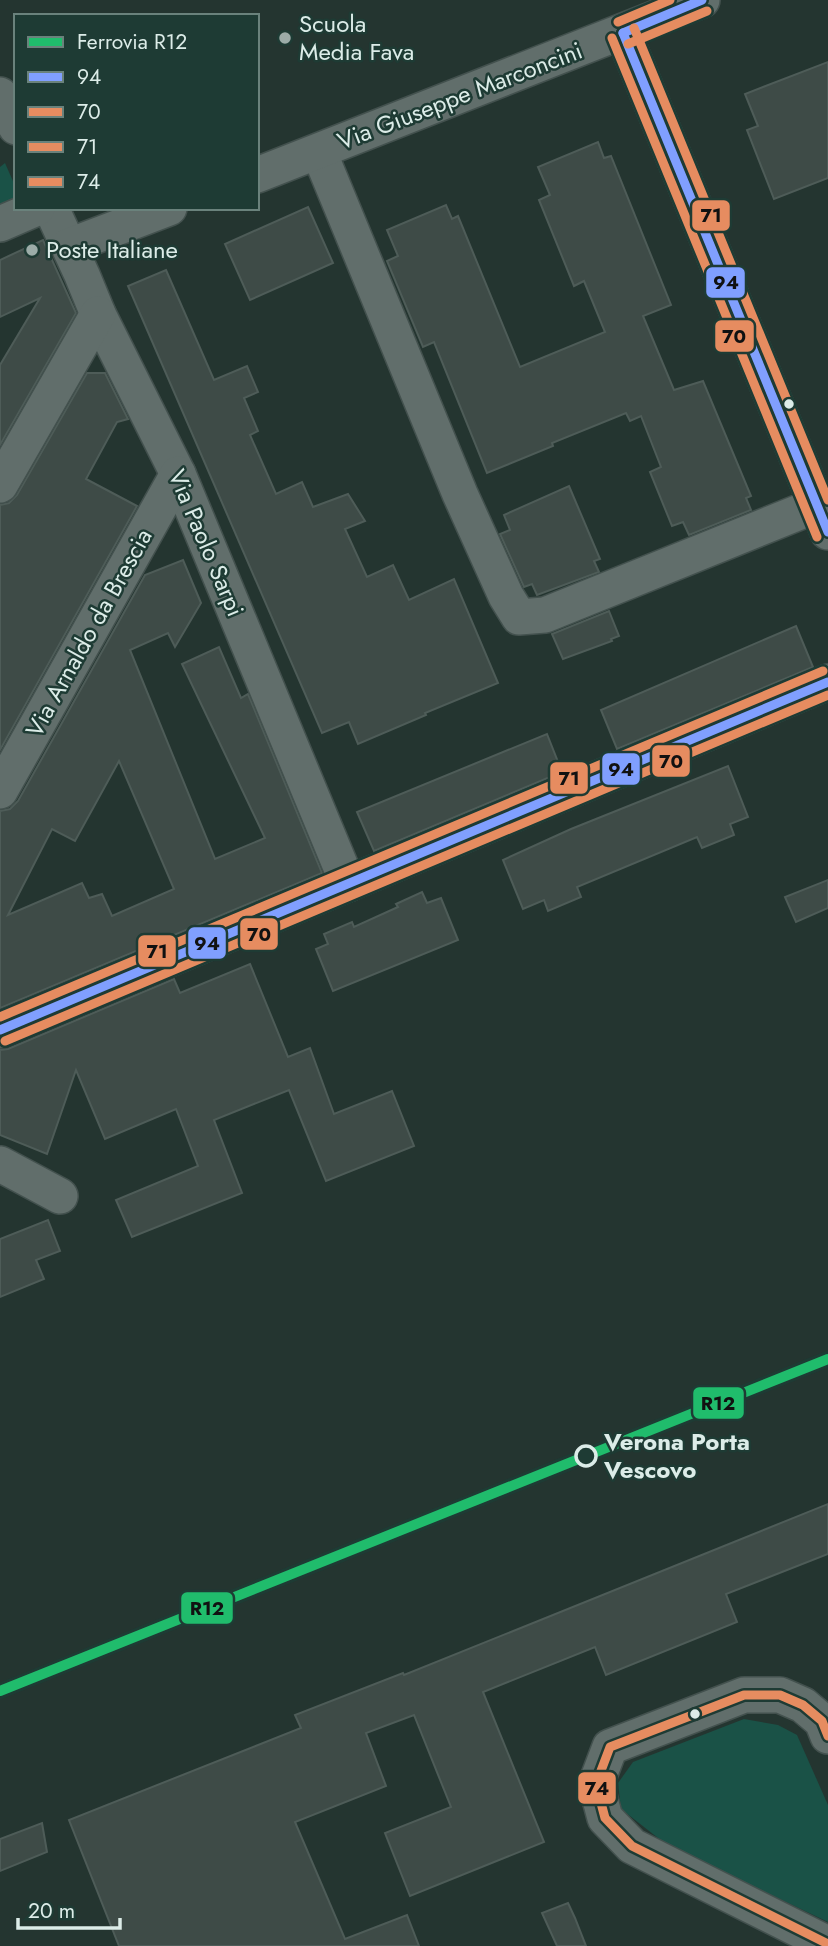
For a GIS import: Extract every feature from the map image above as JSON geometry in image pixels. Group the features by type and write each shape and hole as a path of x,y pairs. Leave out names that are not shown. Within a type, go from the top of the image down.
{"street":[{"name":"Via Giuseppe Marconcini","path":"259,174 702,0"},
{"path":"318,152 460,494 506,596 519,617 545,615 822,519 623,33"},
{"path":"0,95 14,123"},
{"path":"0,224 32,210"},
{"name":"Via Paolo Sarpi","path":"52,210 98,314 178,474 348,884"},
{"path":"69,246 164,210"},
{"path":"0,485 98,314"},
{"name":"Via Arnaldo da Brescia","path":"0,791 178,474"},
{"path":"0,1030 828,682"},
{"path":"0,1164 60,1196"},
{"path":"828,1736 822,1721 803,1704 780,1695 744,1695 610,1747 596,1784 605,1818 632,1846 828,1944"}],"green space":[{"path":"5,163 14,183 14,203 0,209 0,167"},
{"path":"744,1719 778,1725 797,1735 828,1805 828,1922 667,1845 621,1809 618,1783 633,1762"}],"building":[{"path":"828,62 828,178 774,199 747,130 758,126 745,94"},
{"path":"598,142 604,158 611,156 671,305 643,316 674,390 703,381 751,496 746,498 751,510 689,535 683,522 672,526 650,472 661,467 641,416 630,421 626,413 487,473 434,342 423,347 387,261 398,256 387,230 446,205 452,219 458,216 520,367 605,332 584,281 574,286 539,200 550,195 538,167"},
{"path":"308,207 333,263 250,300 225,244"},
{"path":"43,240 76,313 0,445 0,365 40,298 0,317 0,260"},
{"path":"166,270 214,380 247,366 258,392 244,398 258,431 250,435 276,494 302,482 313,507 348,494 365,521 345,529 367,577 393,565 409,600 454,579 498,683 358,744 349,722 322,733 128,286"},
{"path":"87,373 105,373 128,419 117,422 86,479 137,506 0,750 0,505 9,503 17,495"},
{"path":"569,486 600,559 594,561 599,572 537,595 532,584 524,587 500,534 510,530 504,515"},
{"path":"183,560 201,603 175,647 168,633 130,650 215,859 265,838 182,664 219,647 241,698 248,694 322,873 0,1008 0,811 10,809 18,801 145,575","holes":["119,761 174,889 112,916 102,894 89,898 82,883 8,915 52,829 75,841"]},
{"path":"609,611 619,636 563,659 552,634"},
{"path":"796,626 813,667 617,749 601,710"},
{"path":"547,734 562,772 374,851 357,812"},
{"path":"728,766 748,817 730,824 734,835 702,848 697,837 577,887 581,897 548,911 544,900 523,909 503,860 571,829"},
{"path":"828,880 828,908 796,922 785,897"},
{"path":"422,892 427,903 441,898 458,940 333,991 316,949 328,944 324,934 352,922 354,927 398,907 396,904"},
{"path":"250,964 288,1057 310,1048 334,1114 392,1091 414,1146 326,1181 289,1090 214,1120 242,1193 132,1237 116,1200 198,1166 176,1109 105,1139 76,1070 47,1154 0,1135 0,1050 174,979 180,993"},
{"path":"48,1220 60,1251 36,1260 44,1279 0,1297 0,1239"},
{"path":"828,1504 828,1554 726,1594 737,1622 606,1675 595,1647 483,1692 544,1842 410,1896 385,1833 451,1807 414,1715 366,1733 386,1786 295,1822 345,1939 407,1915 419,1946 119,1946 69,1820 301,1728 295,1715 403,1673 404,1675"},
{"path":"42,1823 47,1852 0,1871 0,1839"},
{"path":"568,1903 586,1946 557,1946 542,1913"}],"rail line":[{"name":"R12","path":"0,1691 828,1359"}],"transit line":[{"name":"71","path":"618,22 670,0"},
{"name":"94","path":"623,33 702,0"},
{"name":"70","path":"628,44 707,11"},
{"name":"71","path":"634,28 828,500"},
{"name":"94","path":"623,33 828,532"},
{"name":"70","path":"612,38 817,537"},
{"name":"71","path":"0,1017 823,671"},
{"name":"94","path":"0,1030 828,682"},
{"name":"70","path":"5,1041 828,695"},
{"name":"74","path":"828,1736 822,1721 803,1705 780,1695 744,1695 610,1747 596,1784 605,1818 632,1846 828,1944"}],"place":[{"name":"Scuola Media Fava","path":"285,38"},
{"name":"Poste Italiane","path":"32,250"},
{"name":"Verona Porta Vescovo","path":"586,1456"}]}
